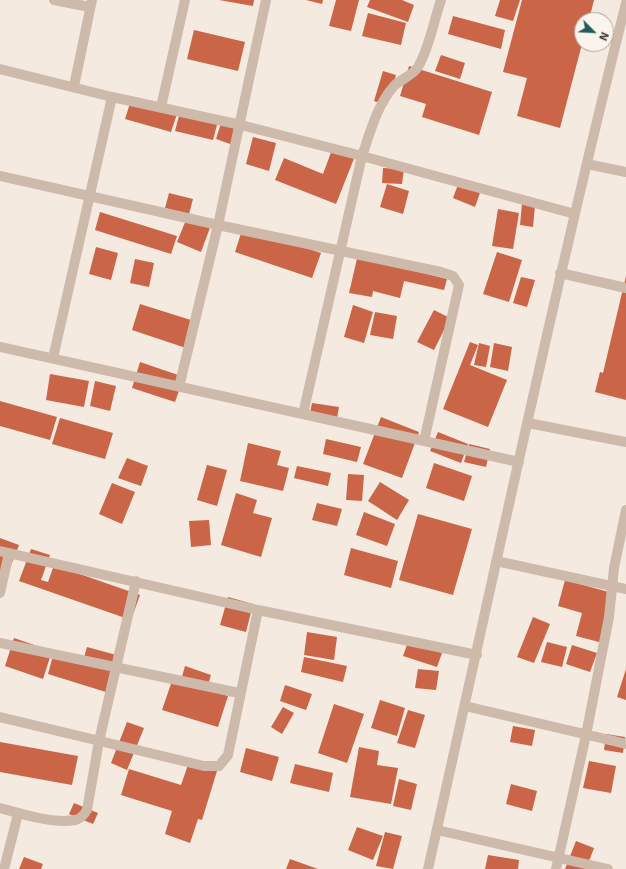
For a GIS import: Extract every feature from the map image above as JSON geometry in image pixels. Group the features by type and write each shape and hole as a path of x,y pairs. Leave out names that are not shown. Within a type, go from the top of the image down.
{"street":[{"path":"54,0 91,4 74,86"},
{"path":"161,107 185,0"},
{"path":"179,387 241,125 266,0"},
{"path":"303,414 362,156 374,122 387,95 395,85 417,68 422,59 441,0"},
{"path":"428,869 477,655 496,561 528,423 560,273 623,26 626,2"},
{"path":"0,68 112,97 241,125 362,156 575,214"},
{"path":"53,358 112,97"},
{"path":"587,164 626,172"},
{"path":"0,176 218,225 340,249 453,276 460,285 424,441"},
{"path":"560,273 626,288"},
{"path":"0,347 518,462"},
{"path":"528,423 626,442"},
{"path":"556,869 586,735 609,617 612,586 626,510"},
{"path":"0,593 4,552 258,610 477,655"},
{"path":"496,561 626,589"},
{"path":"0,808 18,814 60,821 76,820 83,817 87,810 99,741 136,582"},
{"path":"0,717 204,766 219,766 228,755 239,693 258,610"},
{"path":"0,643 239,693"},
{"path":"465,706 626,744"},
{"path":"4,869 18,814"},
{"path":"437,830 608,869"}],"building":[{"path":"219,0 254,0 253,6"},
{"path":"306,0 323,0 322,4"},
{"path":"336,0 359,0 351,31 329,26"},
{"path":"370,0 402,0 414,5 408,22 367,7"},
{"path":"500,0 520,0 513,21 495,16"},
{"path":"522,0 594,0 591,12 574,12 574,52 580,52 560,128 517,116 527,78 503,72"},
{"path":"368,13 406,23 401,45 362,36"},
{"path":"453,16 505,30 501,49 448,34"},
{"path":"194,30 245,42 238,71 187,59"},
{"path":"441,55 465,63 460,79 435,71"},
{"path":"409,66 492,92 479,135 422,117 426,104 400,96"},
{"path":"383,71 396,75 387,105 374,101"},
{"path":"131,100 177,114 171,132 125,119"},
{"path":"180,112 218,121 213,140 175,131"},
{"path":"222,120 239,126 233,145 216,139"},
{"path":"253,137 276,143 269,171 246,164"},
{"path":"333,147 355,156 336,204 275,180 284,158 323,174"},
{"path":"383,168 404,169 402,184 382,183"},
{"path":"459,182 481,190 475,207 453,198"},
{"path":"387,184 409,191 403,214 380,207"},
{"path":"169,193 193,199 189,214 165,208"},
{"path":"522,204 535,205 533,227 520,225"},
{"path":"498,209 519,213 513,249 492,246"},
{"path":"100,212 177,236 171,254 95,230"},
{"path":"188,215 211,225 201,252 177,242"},
{"path":"243,227 321,253 312,278 235,252"},
{"path":"96,247 118,253 111,280 89,274"},
{"path":"359,250 411,270 447,279 444,290 404,281 400,298 373,291 372,297 349,293"},
{"path":"497,252 522,260 509,302 483,294"},
{"path":"135,259 154,263 149,287 130,283"},
{"path":"626,276 626,400 595,392 600,372 603,373"},
{"path":"521,277 535,280 527,307 513,303"},
{"path":"140,304 194,321 186,348 132,330"},
{"path":"353,305 373,312 364,343 344,337"},
{"path":"434,310 450,318 434,350 417,342"},
{"path":"375,312 397,316 393,339 370,335"},
{"path":"470,342 478,345 470,365 507,380 488,427 443,409"},
{"path":"479,343 490,346 486,367 474,365"},
{"path":"494,343 512,347 508,371 490,367"},
{"path":"140,362 184,377 175,402 132,388"},
{"path":"50,374 89,381 84,407 46,400"},
{"path":"95,381 116,386 110,411 90,406"},
{"path":"0,401 57,417 50,440 0,426"},
{"path":"312,403 339,407 337,418 310,413"},
{"path":"381,417 419,432 402,478 363,464"},
{"path":"60,418 113,433 105,459 52,444"},
{"path":"438,432 468,444 461,463 430,451"},
{"path":"326,439 361,447 357,462 323,454"},
{"path":"248,443 281,451 277,465 289,468 283,491 240,481"},
{"path":"469,444 490,449 486,467 464,462"},
{"path":"127,458 148,466 141,486 118,478"},
{"path":"434,463 472,476 464,501 426,488"},
{"path":"207,465 227,470 217,506 197,500"},
{"path":"297,466 331,473 328,486 294,478"},
{"path":"348,474 364,475 362,501 346,500"},
{"path":"380,482 409,500 397,520 368,501"},
{"path":"112,483 135,492 122,524 99,514"},
{"path":"236,493 257,500 253,513 272,518 261,557 221,545"},
{"path":"317,503 342,509 337,526 312,520"},
{"path":"364,512 395,524 387,546 356,535"},
{"path":"418,514 472,529 453,595 399,580"},
{"path":"209,520 211,545 191,547 189,521"},
{"path":"0,538 19,545 0,593"},
{"path":"351,548 398,561 391,588 344,575"},
{"path":"31,549 50,555 41,580 48,582 54,565 140,595 131,620 19,581"},
{"path":"565,580 616,594 603,643 576,636 582,613 558,606"},
{"path":"228,597 253,604 246,632 220,625"},
{"path":"533,617 550,624 534,663 517,657"},
{"path":"307,632 337,637 334,660 304,655"},
{"path":"14,638 52,651 43,679 5,666"},
{"path":"408,642 442,653 437,667 403,656"},
{"path":"547,642 567,647 562,667 541,662"},
{"path":"572,645 597,653 590,672 566,664"},
{"path":"87,647 120,656 109,693 48,674 54,652 83,661"},
{"path":"304,657 347,666 343,682 301,672"},
{"path":"185,666 211,675 207,688 181,680"},
{"path":"418,669 439,671 436,690 415,688"},
{"path":"626,669 626,700 617,697"},
{"path":"173,678 228,696 218,727 162,710"},
{"path":"285,685 312,694 306,710 280,701"},
{"path":"380,700 405,708 397,736 371,728"},
{"path":"334,704 364,714 347,763 318,753"},
{"path":"283,707 294,713 282,734 271,727"},
{"path":"408,710 425,715 415,748 397,743"},
{"path":"127,722 144,728 127,770 111,763"},
{"path":"513,726 535,730 532,746 510,742"},
{"path":"606,734 625,737 623,753 604,750"},
{"path":"0,742 78,756 72,785 0,772"},
{"path":"359,747 379,751 377,765 398,768 391,804 350,797"},
{"path":"246,748 279,757 272,781 240,772"},
{"path":"589,761 616,766 611,793 583,788"},
{"path":"189,762 217,771 202,820 198,819 190,843 165,834 172,811 121,795 129,769 181,785"},
{"path":"295,764 333,773 329,792 290,783"},
{"path":"399,779 417,784 411,810 393,806"},
{"path":"511,784 537,791 532,811 506,804"},
{"path":"74,803 98,813 93,824 69,814"},
{"path":"357,827 383,836 373,860 348,850"},
{"path":"385,832 402,836 393,869 376,866"},
{"path":"576,841 594,848 586,869 565,869"},
{"path":"488,855 519,860 518,869 485,869"},
{"path":"24,857 43,864 41,869 19,869"},
{"path":"290,859 318,869 286,869"}]}
